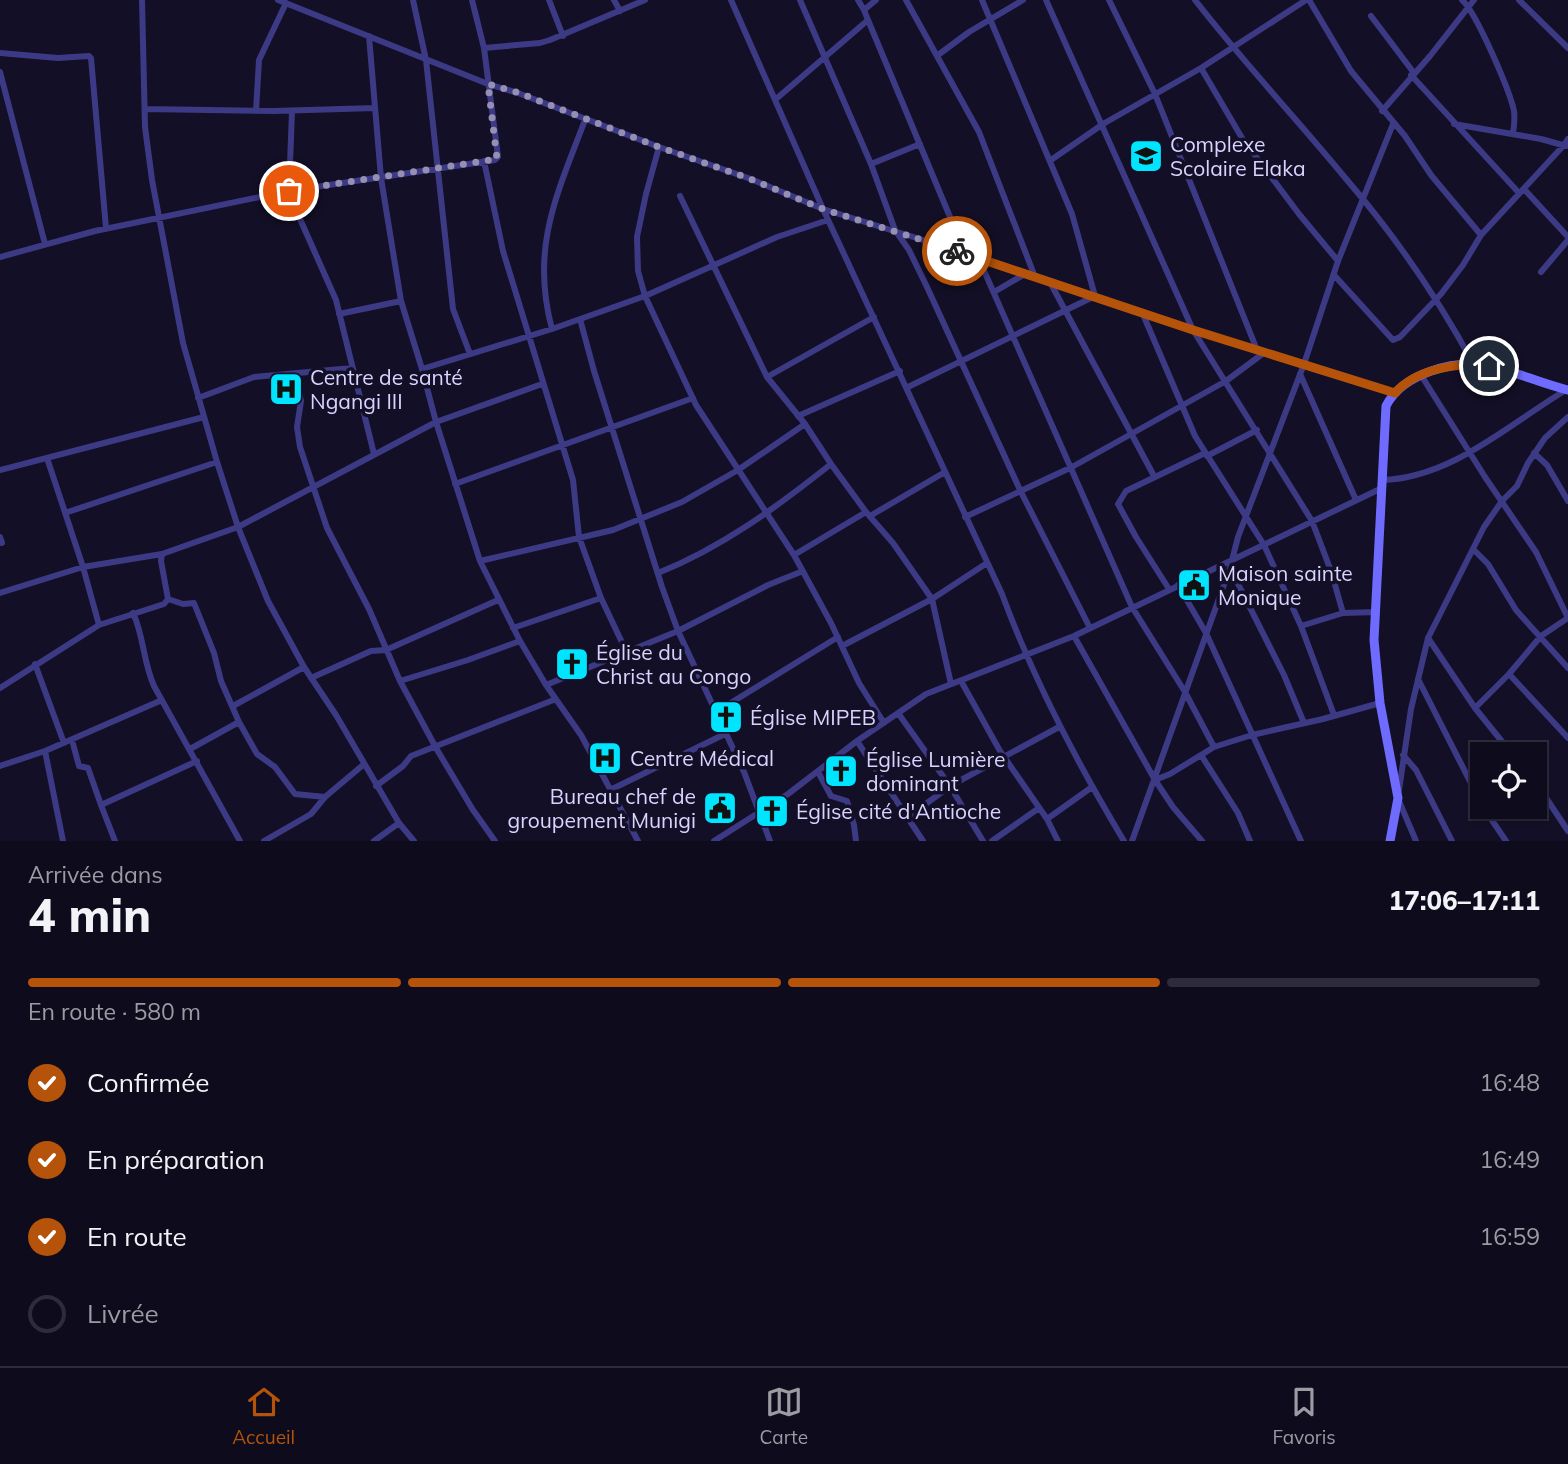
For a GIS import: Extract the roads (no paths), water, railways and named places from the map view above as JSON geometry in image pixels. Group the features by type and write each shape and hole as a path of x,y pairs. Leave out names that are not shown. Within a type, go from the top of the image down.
{"main road":[{"path":"1390,841 1398,798 1375,661 1386,406 1405,383 1421,375 1474,365 1503,370 1567,390"}],"street":[{"path":"142,0 145,127 159,217 183,343 238,527 268,601 304,667 336,715 399,823 414,841"},
{"path":"278,0 488,84 748,178 823,209 1395,393"},
{"path":"413,0 426,60 453,309 470,354"},
{"path":"0,257 106,228 289,191 495,160 498,157 484,48 472,0"},
{"path":"549,0 562,36"},
{"path":"614,0 620,11"},
{"path":"484,48 540,43 645,0"},
{"path":"731,0 828,220 908,387 1059,727 1124,841"},
{"path":"800,0 871,164 895,230 909,250 1021,492 1090,628"},
{"path":"858,0 965,253"},
{"path":"864,10 876,0"},
{"path":"906,0 979,132 1035,277"},
{"path":"982,0 1072,214 1095,296"},
{"path":"938,55 967,33 1023,0"},
{"path":"1046,0 1104,124 1193,330 1312,521 1343,613"},
{"path":"1108,0 1155,94 1257,350"},
{"path":"1195,0 1232,48 1362,200 1437,300 1474,365"},
{"path":"1051,160 1104,124 1202,68 1308,0 1338,50 1382,111 1405,136 1432,175 1481,234"},
{"path":"1462,0 1471,3"},
{"path":"1519,0 1568,48"},
{"path":"256,111 259,60 286,3"},
{"path":"1382,111 1471,3"},
{"path":"1471,3 1514,112 1513,134"},
{"path":"1371,16 1454,124 1568,238 1541,272"},
{"path":"775,99 868,20"},
{"path":"369,36 381,178 401,301 480,561 520,641 546,685 581,735 638,841"},
{"path":"0,53 92,58 106,228"},
{"path":"1202,68 1242,138 1338,261"},
{"path":"0,72 45,244"},
{"path":"145,108 256,111 375,108"},
{"path":"292,111 289,191 334,295 374,454"},
{"path":"552,329 547,310 542,258 553,204 585,120"},
{"path":"1132,841 1230,568 1245,516 1304,364 1338,261 1394,124"},
{"path":"1454,124 1567,144"},
{"path":"871,164 920,144"},
{"path":"1334,275 1393,340 1404,334 1437,300 1463,265 1481,234 1567,144"},
{"path":"659,147 638,237 638,271 645,296 693,398 794,555 859,683 884,723"},
{"path":"484,161 503,251 527,337 573,480 579,537 601,598 626,653"},
{"path":"680,196 766,377 805,424 831,464 893,543 932,599 951,684"},
{"path":"422,369 552,329 645,296 775,238 828,220"},
{"path":"978,257 1132,607 1185,692 1214,747"},
{"path":"994,292 1026,274"},
{"path":"1051,284 1154,476"},
{"path":"908,387 1095,296"},
{"path":"339,314 401,301"},
{"path":"1142,312 1206,454 1264,545 1301,626 1334,715"},
{"path":"766,377 874,317"},
{"path":"580,319 678,631 744,772 770,841"},
{"path":"965,517 1072,467 1226,381 1265,352"},
{"path":"198,398 254,377 352,368"},
{"path":"798,416 900,371"},
{"path":"295,374 301,401 297,431 327,528 369,609 400,681 436,748 495,841"},
{"path":"1300,374 1356,500"},
{"path":"1421,375 1536,552 1568,618 1539,638 1509,674 1475,708"},
{"path":"0,593 83,567 162,554 238,527 436,422 542,384"},
{"path":"714,841 760,813 926,694 1090,628 1356,500 1382,484 1440,467 1470,452 1567,390"},
{"path":"455,484 693,398"},
{"path":"0,470 204,417"},
{"path":"1416,841 1398,798 1418,679 1428,638 1483,527 1517,486 1545,438 1568,417"},
{"path":"480,561 610,531 641,519 681,502 738,471 805,424"},
{"path":"1169,589 1119,509 1122,495 1154,476 1257,430"},
{"path":"1534,453 1547,466 1568,501"},
{"path":"47,458 99,625"},
{"path":"65,513 217,462"},
{"path":"658,573 694,558 765,513 831,464"},
{"path":"794,555 945,472"},
{"path":"1473,549 1488,564 1516,610 1568,668"},
{"path":"0,688 99,625 164,604 168,599 162,554"},
{"path":"842,646 932,599 987,563"},
{"path":"1230,568 1284,675 1304,723"},
{"path":"546,685 678,631 768,585 803,571"},
{"path":"1178,585 1206,633 1301,841"},
{"path":"513,628 601,598"},
{"path":"168,599 183,604 194,603 215,653 221,681 257,754 275,767 295,794 325,797"},
{"path":"312,678 371,651 386,650 498,600"},
{"path":"133,612 138,623 148,671 240,841"},
{"path":"1301,626 1343,613 1377,612"},
{"path":"1074,635 1155,780 1173,807 1202,841"},
{"path":"716,712 838,638"},
{"path":"1428,638 1475,708 1502,742"},
{"path":"400,681 520,641"},
{"path":"35,664 64,743"},
{"path":"233,706 304,667"},
{"path":"1509,674 1568,738"},
{"path":"1418,679 1470,781"},
{"path":"961,681 1005,758 1047,819 1058,841"},
{"path":"376,786 411,756 556,699"},
{"path":"0,766 72,740 162,700"},
{"path":"1155,780 1214,747 1380,703"},
{"path":"898,713 950,786 983,841"},
{"path":"190,749 239,722"},
{"path":"907,818 950,786 1059,727"},
{"path":"610,790 726,734"},
{"path":"72,740 79,766 88,768 115,841"},
{"path":"857,741 923,841"},
{"path":"45,751 55,812 63,841"},
{"path":"1201,755 1238,813 1250,841"},
{"path":"1404,755 1416,770 1452,841"},
{"path":"101,805 197,761"},
{"path":"264,841 311,814 325,797 363,765"},
{"path":"818,772 831,796 847,801 856,841"},
{"path":"1047,819 1092,787"},
{"path":"1547,799 1568,831"},
{"path":"992,841 1039,808"},
{"path":"1492,819 1506,841"},
{"path":"374,841 399,823"}],"place":[{"name":"Complexe Scolaire Elaka","path":"1146,156"},
{"name":"Centre de santé Ngangi III","path":"286,389"},
{"name":"Maison sainte Monique","path":"1194,585"},
{"name":"Église du Christ au Congo","path":"572,664"},
{"name":"Église MIPEB","path":"726,717"},
{"name":"Centre Médical","path":"605,758"},
{"name":"Église Lumière dominant","path":"841,771"},
{"name":"Bureau chef de groupement Munigi","path":"720,808"},
{"name":"Église cité d'Antioche","path":"772,811"}]}
